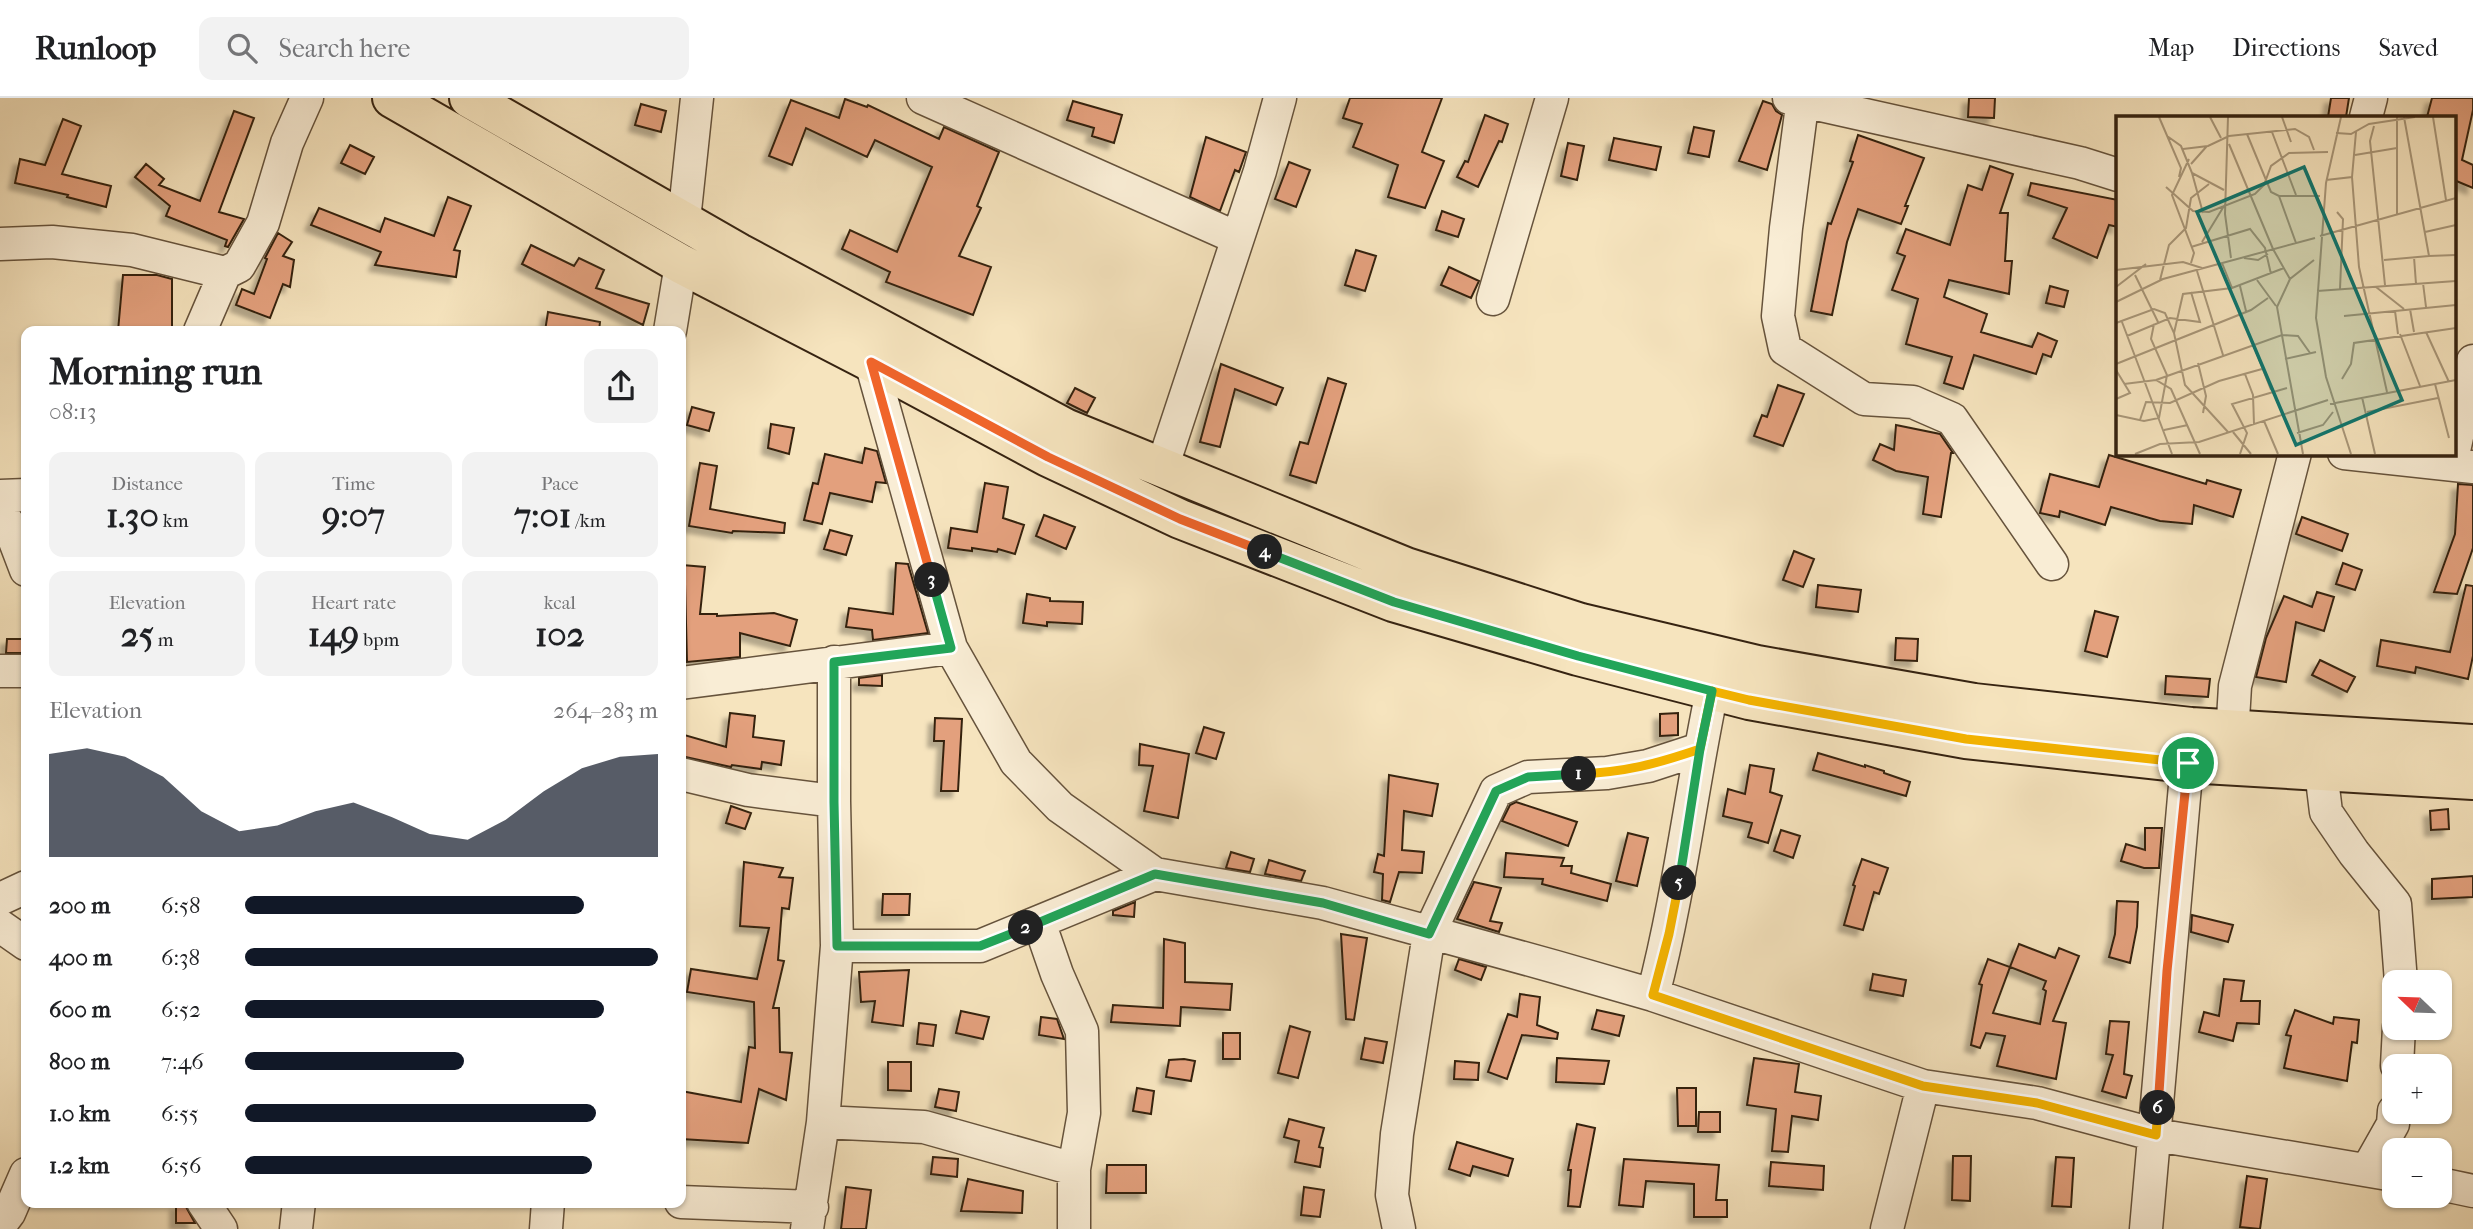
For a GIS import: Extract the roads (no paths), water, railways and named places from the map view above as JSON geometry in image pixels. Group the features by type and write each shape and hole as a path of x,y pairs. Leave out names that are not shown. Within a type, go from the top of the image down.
{"main road":[{"path":"392,98 681,264 1048,457 1180,519 1394,602 1578,656 1749,700 1966,739 2188,763 2232,747 2473,744"},
{"path":"469,98 739,253 1065,428 1406,568 1594,626 1757,665 1974,703 2191,727 2232,747 2321,771 2473,780"}],"street":[{"path":"202,326 226,273 239,266 263,223 287,143 307,98"},
{"path":"684,220 697,98"},
{"path":"923,98 1237,238"},
{"path":"1162,468 1260,171 1280,98"},
{"path":"1493,299 1552,98"},
{"path":"2366,116 2371,98"},
{"path":"2052,564 1952,419 1913,402 1864,399 1785,349 1778,316 1798,99 2080,163 2116,174"},
{"path":"0,244 52,242 132,250 226,273"},
{"path":"671,326 681,264"},
{"path":"2382,455 2458,459 2473,361"},
{"path":"871,362 951,648 1016,762 1060,807 1155,874 1323,903 1653,995 1923,1086 2037,1103 2156,1135 2381,1172 2393,1124"},
{"path":"2232,747 2235,687 2294,455"},
{"path":"0,496 21,495"},
{"path":"0,512 8,523 21,557"},
{"path":"686,682 951,648"},
{"path":"686,1203 810,1218 823,1122 837,946 834,662"},
{"path":"0,671 21,671"},
{"path":"1653,995 1669,934 1712,691"},
{"path":"1399,1229 1392,1195 1397,1134 1429,934 1496,791 1528,777 1634,769 1700,749"},
{"path":"2146,1229 2156,1135 2167,971 2188,763"},
{"path":"2321,771 2326,812 2354,853 2395,904 2400,970"},
{"path":"686,775 748,790 834,802"},
{"path":"837,946 980,946 1155,874"},
{"path":"0,899 21,889"},
{"path":"1039,922 1057,974 1082,1031 1084,1113 1074,1170 1074,1229"},
{"path":"0,926 21,941"},
{"path":"1887,1229 1923,1086"},
{"path":"823,1122 924,1127 1074,1170"},
{"path":"0,1225 9,1213 17,1177"},
{"path":"2452,1187 2473,1191"},
{"path":"207,1208 221,1229"},
{"path":"296,1229 298,1208"}]}
